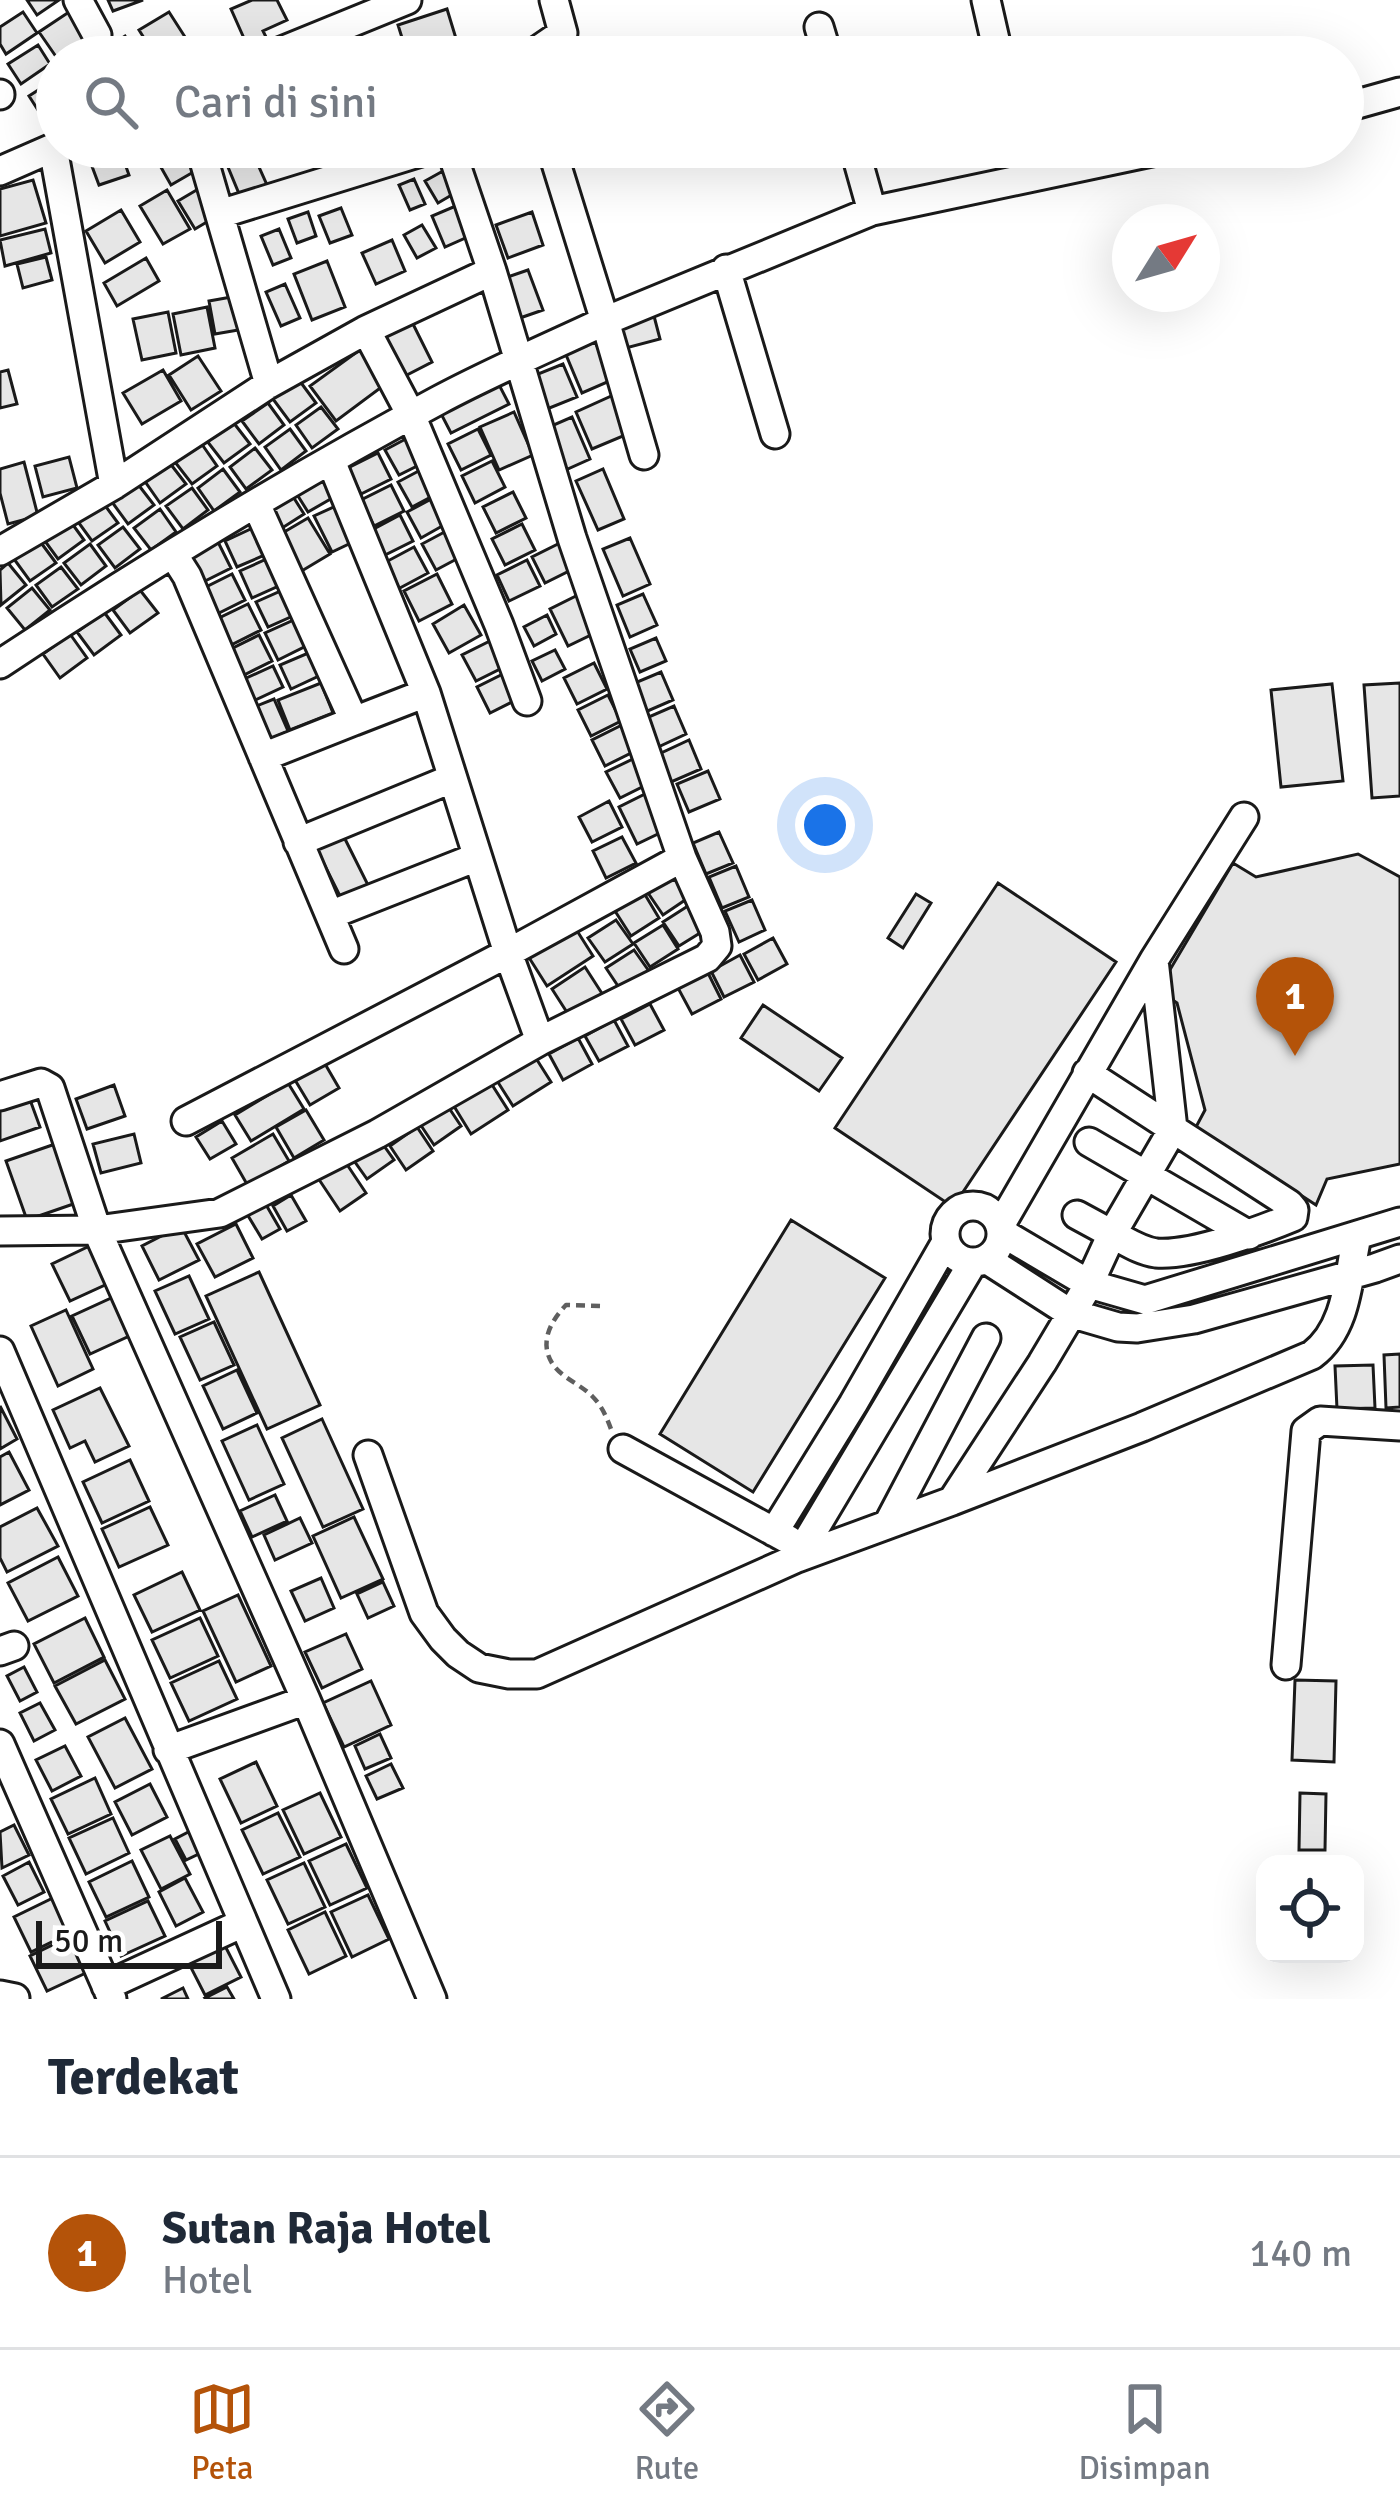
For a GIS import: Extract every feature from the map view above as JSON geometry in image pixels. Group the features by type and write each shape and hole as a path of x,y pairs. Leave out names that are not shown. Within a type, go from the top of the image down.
{"street":[{"path":"78,0 98,35"},
{"path":"319,36 407,0"},
{"path":"554,0 563,33 559,36"},
{"path":"986,0 994,36"},
{"path":"819,27 822,36"},
{"path":"1364,101 1400,92"},
{"path":"0,171 36,155"},
{"path":"59,168 115,485"},
{"path":"206,168 269,384"},
{"path":"220,214 369,168"},
{"path":"0,1231 97,1230 220,1214 377,1134 539,1041 714,953 719,943 682,858 572,538 457,168"},
{"path":"558,168 644,454"},
{"path":"860,168 872,211"},
{"path":"1024,168 1026,178"},
{"path":"0,664 100,597 411,415 605,320 872,211 1074,168"},
{"path":"726,269 776,434"},
{"path":"0,551 115,485 269,384 366,329 492,271"},
{"path":"366,329 411,415 526,700"},
{"path":"331,461 426,692 539,1041"},
{"path":"256,504 354,721"},
{"path":"172,554 187,576 344,949"},
{"path":"262,757 426,692"},
{"path":"298,842 451,778"},
{"path":"800,1553 980,1261 996,1251 1000,1229 1087,1073 1244,818"},
{"path":"330,915 477,857"},
{"path":"186,1121 682,858"},
{"path":"952,1501 1089,1284 1112,1234 1173,1129 1154,960"},
{"path":"1077,1215 1155,1253 1249,1235 1293,1217 1293,1207 1087,1073"},
{"path":"0,1096 41,1083 50,1088 97,1230 306,1700 432,1999"},
{"path":"1089,1142 1249,1235"},
{"path":"1400,1222 1145,1300 1089,1284 1000,1229 984,1207 959,1209 945,1229 946,1242 962,1259 980,1261 1070,1313 1118,1327 1194,1319 1400,1258"},
{"path":"368,1455 424,1613 458,1654 479,1668 537,1673 800,1553 952,1501 1312,1355 1325,1345 1341,1316 1357,1236"},
{"path":"774,1532 946,1242"},
{"path":"888,1524 986,1338"},
{"path":"0,1352 276,1999"},
{"path":"1286,1665 1306,1430 1320,1421 1400,1426"},
{"path":"623,1449 774,1532 800,1553"},
{"path":"168,1750 306,1700"},
{"path":"0,1744 109,1992 242,1923"},
{"path":"0,1995 16,1998"}],"path":[{"path":"600,1306 566,1305 546,1334 548,1349 554,1366 604,1410 623,1449"}],"building":[{"path":"27,0 59,0 37,15"},
{"path":"108,0 143,0 113,11"},
{"path":"252,0 277,0 287,20 263,31 266,36 243,36 231,9"},
{"path":"75,8 94,36 42,36 39,32"},
{"path":"447,9 455,36 401,36 398,25"},
{"path":"23,12 37,33 6,54 0,44 0,27"},
{"path":"169,12 184,36 143,36 139,30"},
{"path":"36,46 36,74 21,84 8,64"},
{"path":"93,168 126,168 129,175 99,185"},
{"path":"161,168 200,168 171,185"},
{"path":"228,168 259,168 267,185 240,196"},
{"path":"443,171 455,193 438,203 425,181"},
{"path":"414,179 425,204 410,210 399,185"},
{"path":"33,180 46,223 0,236 0,189"},
{"path":"200,188 217,216 195,229 178,201"},
{"path":"167,190 190,229 163,244 140,206"},
{"path":"458,205 472,235 445,247 432,216"},
{"path":"341,208 352,235 330,243 319,216"},
{"path":"121,210 140,242 105,263 86,231"},
{"path":"308,212 316,236 297,243 288,219"},
{"path":"532,212 543,245 508,258 496,225"},
{"path":"422,225 436,248 417,258 404,235"},
{"path":"45,229 51,253 5,266 0,240"},
{"path":"279,229 291,258 273,265 261,236"},
{"path":"392,240 405,271 376,284 362,253"},
{"path":"46,257 52,280 23,288 17,264"},
{"path":"146,258 159,281 117,306 104,283"},
{"path":"327,261 345,307 312,320 294,274"},
{"path":"528,270 543,310 517,319 502,279"},
{"path":"285,284 300,318 281,326 266,292"},
{"path":"237,296 244,329 215,334 209,301"},
{"path":"207,307 215,348 181,355 173,314"},
{"path":"168,312 176,353 142,360 133,319"},
{"path":"654,316 660,339 626,348 620,325"},
{"path":"410,318 432,362 403,377 381,333"},
{"path":"593,337 612,380 582,393 564,350"},
{"path":"361,349 387,383 336,421 310,386"},
{"path":"198,356 221,391 191,410 169,375"},
{"path":"563,364 577,397 542,411 528,378"},
{"path":"8,370 17,404 0,408 0,372"},
{"path":"163,370 181,401 142,424 123,393"},
{"path":"495,377 509,404 451,433 437,406"},
{"path":"299,380 316,403 290,422 273,399"},
{"path":"618,393 635,431 592,449 576,412"},
{"path":"268,403 284,425 259,444 242,421"},
{"path":"321,407 338,429 312,448 296,425"},
{"path":"514,412 533,455 499,470 480,427"},
{"path":"572,417 590,459 561,472 542,430"},
{"path":"233,422 250,444 224,463 207,441"},
{"path":"290,429 306,451 281,470 265,447"},
{"path":"478,429 491,455 461,470 448,444"},
{"path":"415,434 429,460 399,475 385,450"},
{"path":"201,443 217,466 192,484 175,462"},
{"path":"255,448 272,470 246,489 230,467"},
{"path":"378,453 391,479 361,494 348,468"},
{"path":"69,457 77,488 43,497 35,466"},
{"path":"492,461 505,487 475,503 462,476"},
{"path":"24,462 38,516 8,524 0,469"},
{"path":"169,462 186,484 160,503 144,480"},
{"path":"428,466 442,491 412,507 398,482"},
{"path":"223,469 240,492 214,511 198,488"},
{"path":"326,469 341,493 308,512 293,488"},
{"path":"603,469 624,519 598,530 576,481"},
{"path":"137,483 154,505 128,524 112,502"},
{"path":"391,485 404,511 374,526 361,500"},
{"path":"192,488 208,510 183,529 166,506"},
{"path":"513,492 526,518 496,533 483,507"},
{"path":"292,495 304,514 279,530 268,511"},
{"path":"437,496 451,521 421,538 407,512"},
{"path":"101,500 118,523 92,541 76,519"},
{"path":"338,505 355,541 332,552 314,516"},
{"path":"160,509 176,532 151,550 134,528"},
{"path":"400,515 413,541 383,556 370,531"},
{"path":"68,518 84,540 58,559 42,537"},
{"path":"308,518 330,554 300,572 279,535"},
{"path":"522,524 535,550 505,565 492,539"},
{"path":"123,527 140,549 115,568 98,545"},
{"path":"255,527 267,554 237,567 225,541"},
{"path":"452,528 466,554 436,570 422,544"},
{"path":"630,538 650,584 623,596 603,549"},
{"path":"39,540 56,563 30,581 14,559"},
{"path":"218,542 231,568 201,583 188,557"},
{"path":"562,542 575,568 545,583 532,557"},
{"path":"90,544 106,566 81,585 64,563"},
{"path":"414,547 428,573 398,589 384,563"},
{"path":"271,557 283,584 252,598 240,571"},
{"path":"527,560 540,586 509,601 497,575"},
{"path":"8,563 26,585 1,605 0,570"},
{"path":"61,567 78,589 52,607 36,585"},
{"path":"232,574 245,600 215,615 202,589"},
{"path":"437,574 452,604 419,621 404,591"},
{"path":"32,588 50,610 25,630 7,608"},
{"path":"140,590 158,613 130,633 113,610"},
{"path":"283,590 295,615 268,627 256,602"},
{"path":"643,594 657,625 630,637 617,605"},
{"path":"578,595 597,632 568,646 550,609"},
{"path":"248,604 261,630 231,645 217,619"},
{"path":"464,605 481,635 449,653 433,624"},
{"path":"104,612 121,635 94,655 77,632"},
{"path":"547,615 556,634 534,646 524,627"},
{"path":"296,619 308,645 278,660 265,633"},
{"path":"70,634 87,658 60,678 43,654"},
{"path":"259,635 272,661 242,676 229,650"},
{"path":"656,638 666,661 640,672 630,649"},
{"path":"492,640 506,666 476,681 462,655"},
{"path":"555,650 565,669 542,681 532,661"},
{"path":"313,651 323,674 291,689 280,665"},
{"path":"594,663 607,689 577,704 564,678"},
{"path":"273,666 283,687 253,701 242,680"},
{"path":"507,672 520,698 490,713 477,687"},
{"path":"661,672 673,700 643,713 630,685"},
{"path":"321,683 333,713 290,730 278,700"},
{"path":"1400,683 1400,796 1372,798 1364,685"},
{"path":"1332,684 1343,781 1281,787 1271,690"},
{"path":"608,695 621,721 591,736 578,710"},
{"path":"274,699 288,731 264,742 249,709"},
{"path":"674,706 686,734 656,748 644,719"},
{"path":"622,725 635,751 605,766 592,740"},
{"path":"689,740 701,769 671,782 659,754"},
{"path":"637,757 650,783 620,798 606,772"},
{"path":"708,771 720,799 689,812 677,784"},
{"path":"647,793 666,830 637,844 619,807"},
{"path":"609,801 622,827 592,842 579,817"},
{"path":"719,832 733,863 706,874 693,843"},
{"path":"343,835 371,891 344,904 316,848"},
{"path":"622,837 636,863 606,878 593,851"},
{"path":"1358,854 1400,877 1400,1164 1327,1179 1316,1205 1196,1127 1205,1110 1177,1003 1158,990 1233,863 1256,877"},
{"path":"736,866 749,897 722,908 709,877"},
{"path":"674,872 691,896 663,915 646,890"},
{"path":"998,883 1116,962 953,1207 835,1128"},
{"path":"644,893 659,918 631,936 615,911"},
{"path":"916,894 931,903 903,948 888,938"},
{"path":"752,900 765,930 739,942 725,911"},
{"path":"691,904 708,928 679,946 663,922"},
{"path":"616,920 633,944 605,962 588,938"},
{"path":"663,925 678,949 650,967 634,943"},
{"path":"574,926 593,956 547,986 528,956"},
{"path":"773,938 787,964 758,980 744,954"},
{"path":"634,950 651,974 622,992 606,968"},
{"path":"740,955 754,982 724,997 711,971"},
{"path":"585,967 603,995 570,1017 552,989"},
{"path":"708,973 721,999 692,1014 678,988"},
{"path":"650,1004 664,1030 635,1045 621,1019"},
{"path":"763,1005 842,1058 819,1091 741,1038"},
{"path":"614,1020 628,1046 599,1061 585,1036"},
{"path":"578,1038 592,1064 563,1080 549,1054"},
{"path":"532,1052 551,1082 513,1106 494,1076"},
{"path":"321,1057 339,1088 310,1105 292,1075"},
{"path":"489,1080 508,1110 471,1134 452,1103"},
{"path":"288,1083 304,1109 251,1141 235,1115"},
{"path":"114,1085 125,1116 87,1129 76,1099"},
{"path":"29,1097 40,1127 0,1141 0,1107"},
{"path":"445,1102 461,1126 434,1145 418,1121"},
{"path":"306,1110 324,1140 294,1158 276,1127"},
{"path":"222,1121 236,1144 210,1159 196,1137"},
{"path":"417,1127 433,1151 406,1170 390,1146"},
{"path":"134,1134 141,1163 101,1173 93,1144"},
{"path":"273,1134 289,1161 248,1186 232,1158"},
{"path":"377,1136 394,1160 367,1179 350,1155"},
{"path":"61,1142 82,1201 27,1220 6,1161"},
{"path":"344,1160 366,1193 340,1211 318,1178"},
{"path":"291,1195 306,1221 287,1231 273,1206"},
{"path":"265,1203 280,1229 262,1239 247,1214"},
{"path":"791,1220 885,1278 753,1492 660,1434"},
{"path":"236,1224 253,1258 215,1277 197,1244"},
{"path":"181,1226 199,1260 159,1280 142,1246"},
{"path":"100,1241 118,1279 70,1301 52,1264"},
{"path":"259,1272 320,1405 267,1429 206,1296"},
{"path":"189,1276 209,1319 175,1334 155,1291"},
{"path":"120,1294 138,1332 90,1354 72,1316"},
{"path":"66,1310 93,1369 58,1386 31,1326"},
{"path":"214,1322 234,1365 200,1380 180,1337"},
{"path":"1400,1354 1400,1407 1386,1408 1384,1355"},
{"path":"1373,1365 1375,1408 1337,1409 1335,1366"},
{"path":"237,1370 257,1413 223,1429 203,1386"},
{"path":"100,1388 129,1446 95,1462 85,1441 70,1448 53,1410"},
{"path":"0,1406 17,1439 0,1449"},
{"path":"322,1419 363,1509 323,1527 282,1438"},
{"path":"257,1425 284,1484 249,1500 222,1441"},
{"path":"9,1452 29,1490 0,1505 0,1457"},
{"path":"130,1460 149,1501 102,1523 83,1482"},
{"path":"275,1495 287,1521 252,1537 240,1511"},
{"path":"150,1507 168,1545 119,1567 102,1529"},
{"path":"37,1508 58,1546 7,1572 0,1558 0,1527"},
{"path":"354,1517 383,1579 341,1598 313,1536"},
{"path":"300,1518 312,1543 275,1560 264,1535"},
{"path":"58,1557 78,1596 28,1621 8,1583"},
{"path":"182,1572 200,1610 152,1632 134,1595"},
{"path":"321,1578 334,1608 305,1621 291,1591"},
{"path":"383,1582 394,1606 368,1618 357,1594"},
{"path":"238,1595 271,1666 236,1682 203,1611"},
{"path":"85,1618 104,1657 54,1683 34,1644"},
{"path":"200,1618 218,1656 170,1678 152,1640"},
{"path":"346,1634 362,1669 322,1688 305,1652"},
{"path":"105,1660 125,1699 76,1724 55,1686"},
{"path":"219,1661 237,1699 189,1721 171,1683"},
{"path":"24,1667 37,1692 20,1701 7,1676"},
{"path":"1295,1680 1336,1681 1334,1762 1292,1760"},
{"path":"371,1681 391,1725 344,1747 323,1703"},
{"path":"40,1703 55,1730 34,1741 20,1713"},
{"path":"125,1718 152,1769 115,1788 88,1737"},
{"path":"380,1734 391,1758 365,1769 355,1746"},
{"path":"65,1746 81,1776 52,1791 36,1760"},
{"path":"256,1762 277,1806 241,1823 220,1779"},
{"path":"391,1764 403,1788 377,1799 366,1776"},
{"path":"95,1778 111,1814 68,1834 51,1799"},
{"path":"150,1784 167,1817 132,1835 115,1802"},
{"path":"320,1793 341,1837 304,1854 283,1810"},
{"path":"1300,1793 1326,1794 1325,1850 1299,1850"},
{"path":"278,1813 300,1857 263,1874 242,1830"},
{"path":"113,1818 129,1853 86,1874 69,1838"},
{"path":"14,1825 29,1855 2,1868 0,1832"},
{"path":"196,1828 207,1850 186,1860 175,1839"},
{"path":"170,1836 190,1874 161,1889 141,1850"},
{"path":"346,1844 367,1888 330,1905 309,1861"},
{"path":"132,1861 149,1897 106,1917 89,1882"},
{"path":"29,1862 44,1892 18,1905 3,1876"},
{"path":"304,1863 325,1907 288,1924 267,1880"},
{"path":"185,1878 203,1912 176,1926 159,1892"},
{"path":"368,1895 389,1939 352,1957 331,1912"},
{"path":"57,1896 74,1931 31,1952 14,1917"},
{"path":"148,1901 165,1936 121,1956 105,1921"},
{"path":"325,1912 346,1956 309,1974 288,1930"},
{"path":"73,1935 90,1971 47,1991 30,1956"},
{"path":"221,1938 241,1977 205,1995 185,1956"},
{"path":"227,1987 234,1999 205,1998"},
{"path":"183,1988 188,1999 161,1999"}],"place":[{"name":"Sutan Raja Hotel","path":"1295,1056"}]}
